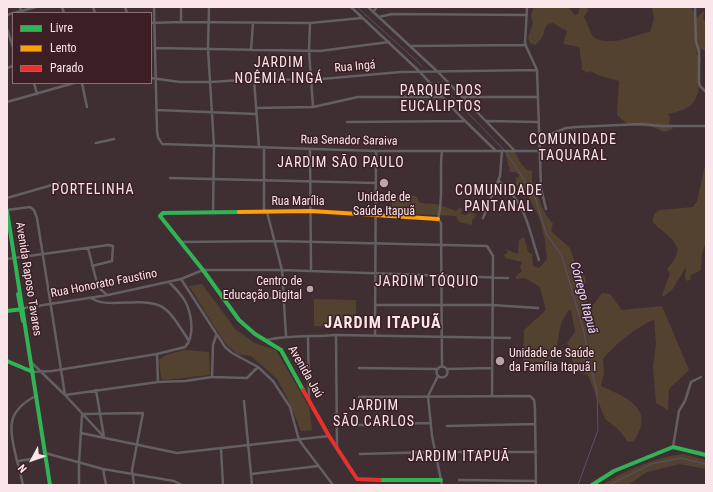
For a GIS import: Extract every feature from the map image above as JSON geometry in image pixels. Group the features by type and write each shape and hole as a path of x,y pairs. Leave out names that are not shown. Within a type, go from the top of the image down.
{"street":[{"path":"20,7 21,11"},
{"path":"18,12 36,7"},
{"path":"154,7 157,110 256,114"},
{"path":"181,7 182,22"},
{"path":"209,7 208,49 214,146 213,212"},
{"path":"351,7 420,72 465,121 496,151"},
{"path":"368,7 411,46 487,121 515,152"},
{"path":"374,12 377,7"},
{"path":"527,7 526,45 536,70 541,188 546,209"},
{"path":"695,7 696,42 700,51 699,82 700,86 706,92"},
{"path":"32,8 33,12"},
{"path":"379,17 392,14 526,15"},
{"path":"152,24 155,22 310,23 362,18"},
{"path":"251,50 253,22"},
{"path":"310,23 310,80 313,107"},
{"path":"7,29 12,44"},
{"path":"155,48 309,51 389,42"},
{"path":"411,46 526,45"},
{"name":"Rua Ingá","path":"152,78 180,82 211,82 254,79 310,80 401,72 536,70"},
{"path":"254,79 259,146"},
{"path":"34,84 36,94"},
{"path":"7,102 71,84"},
{"path":"82,84 87,107"},
{"path":"256,108 313,107 358,98 444,97"},
{"path":"462,97 537,97"},
{"name":"Rua Senador Saraiva","path":"157,110 158,137 162,144 376,151 539,151"},
{"path":"347,122 465,121"},
{"path":"487,121 538,122"},
{"path":"539,139 566,128 576,127 642,124 661,126 706,126"},
{"path":"96,144 114,139"},
{"path":"264,147 264,209 267,212 282,270 286,336"},
{"path":"310,149 311,272"},
{"path":"375,335 376,151"},
{"path":"442,151 440,186 442,207 438,219 441,221 442,367"},
{"path":"483,218 499,181 502,151"},
{"path":"170,178 376,183"},
{"path":"499,181 510,189 520,203 526,216 526,222 540,260"},
{"path":"7,198 59,183"},
{"path":"7,210 30,207 34,210 43,253 65,395"},
{"name":"Avenida Raposo Tavares","path":"7,210 22,309 22,318 24,322 34,380 50,485"},
{"name":"Rua Marília","path":"160,216 163,213 311,211 438,219"},
{"name":"Avenida Jaú","path":"160,216 203,270 231,310 247,328 281,350 329,436 357,479 442,483"},
{"path":"180,242 274,241 487,246 492,254 492,396"},
{"path":"7,259 108,245 113,248 113,259 111,262 92,266"},
{"path":"88,248 98,287 108,295"},
{"path":"203,270 282,270 375,274 492,276 508,278"},
{"name":"Rua Honorato Faustino","path":"7,311 108,295 181,279 203,270"},
{"path":"181,279 216,335 229,351 258,367 273,381 287,402 293,417 299,440 333,485"},
{"path":"7,361 32,371 43,373 181,349 189,341 191,331 189,309 169,281"},
{"path":"91,298 107,303 142,302 160,305 173,317 189,341"},
{"path":"224,299 284,298"},
{"path":"375,305 492,305 538,308"},
{"path":"212,377 213,345 216,335"},
{"path":"267,340 286,336 308,337 336,335 510,338"},
{"path":"336,335 337,447"},
{"path":"308,337 309,398"},
{"name":"Avenida Raposo Tavares","path":"29,351 32,371"},
{"path":"157,354 158,382"},
{"path":"32,363 65,395 104,437"},
{"path":"65,395 158,382 185,381 212,377 247,378 258,367"},
{"path":"359,368 491,368"},
{"path":"438,369 438,376 428,396 430,423 442,483"},
{"path":"438,376 442,378 446,377 448,374 447,369"},
{"path":"673,447 679,411 685,401 691,382 701,377"},
{"path":"96,390 104,437"},
{"path":"23,485 11,435 12,418 24,402 36,396"},
{"path":"359,397 530,396 535,403 536,485"},
{"path":"244,401 252,485"},
{"path":"82,414 143,413 131,475 134,485"},
{"path":"79,485 78,463 82,414"},
{"path":"359,425 430,423"},
{"path":"447,426 535,424"},
{"path":"81,433 177,453 329,436"},
{"path":"592,485 614,470 673,447 706,455"},
{"path":"221,448 223,485"},
{"path":"360,454 435,452"},
{"path":"453,452 536,452"},
{"path":"18,461 46,455 103,469 174,482 182,485"},
{"path":"251,474 318,466"},
{"path":"103,469 106,485"},
{"path":"459,480 536,481"}],"shaded area":[{"path":"534,7 568,7 575,15 578,14 580,7 587,7 588,11 584,17 593,37 607,41 622,40 650,32 654,19 652,7 691,7 697,18 703,11 703,19 706,23 706,51 700,49 696,54 701,58 699,87 694,101 689,107 668,114 670,117 669,123 673,129 664,132 653,127 628,125 617,115 619,81 590,71 587,73 581,69 580,48 563,44 567,31 553,23 548,24 542,38 535,45 530,43 528,38 533,23 531,15"},
{"path":"505,151 515,152 520,162 527,170 532,171 532,183 536,184 537,194 541,205 553,223 551,231 570,248 576,266 584,273 586,283 580,284 587,298 587,306 594,304 602,293 610,294 622,310 662,306 689,370 669,389 668,410 656,403 653,367 656,344 654,320 641,326 627,336 603,359 604,373 601,386 629,400 640,412 642,420 640,430 634,441 628,442 619,430 605,419 588,375 576,371 567,343 575,332 571,310 568,311 561,323 555,356 544,362 523,363 524,330 546,310 540,287 525,278 516,279 516,276 522,271 520,267 522,262 505,258 504,255 508,252 505,249 518,254 519,240 524,237 528,252 532,254 533,266 539,268 547,259 545,240 539,217 524,188 519,188 516,184 516,177 518,178 519,175 516,172 510,172"},
{"path":"706,161 706,242 702,253 701,270 691,275 690,280 687,281 685,278 686,267 672,290 664,296 662,295 670,274 667,269 675,259 678,250 674,241 653,222 654,216 656,212 660,210 693,207 697,201"},
{"path":"405,195 416,196 420,203 436,204 456,211 459,208 462,209 461,214 465,215 471,212 477,215 472,220 472,225 459,222 456,216 392,212 392,202 395,198"},
{"path":"202,284 236,330 255,343 276,350 309,407 312,430 301,431 290,404 277,379 251,356 237,354 224,342 189,286"},
{"path":"314,299 356,300 356,327 314,326"},
{"path":"184,350 209,352 210,375 164,380 161,378 159,360 166,355"},
{"path":"684,454 706,460 706,469 679,464 647,472 628,485 602,485 620,475 652,461"}],"waterway":[{"path":"357,7 422,66"},
{"name":"Córrego Itapuã","path":"438,82 504,150"},
{"name":"Córrego Itapuã","path":"506,152 535,197 546,233 562,256 584,332 590,366 597,390 598,430 578,485"},
{"path":"609,485 651,464 681,458 706,464"}],"traffic: fast":[{"path":"7,211 50,485"},
{"path":"239,212 163,213 160,216 203,270 239,320 255,334 281,350 303,390"},
{"path":"18,294 23,321"},
{"path":"7,311 23,309"},
{"path":"7,361 33,372"},
{"path":"592,485 614,471 673,447 706,455"},
{"path":"380,480 441,480"}],"traffic: slow":[{"path":"239,212 311,211 438,219"}],"traffic: jam":[{"path":"303,390 329,436 357,479 380,480"}],"place":[{"name":"Unidade de Saúde Itapuã","path":"384,183"},
{"name":"Centro de Educação Digital","path":"310,289"},
{"name":"Unidade de Saúde da Família Itapuã I","path":"500,361"}],"district":[{"name":"JARDIM NOÊMIA INGÁ","path":"279,72"},
{"name":"PARQUE DOS EUCALIPTOS","path":"441,100"},
{"name":"COMUNIDADE TAQUARAL","path":"573,148"},
{"name":"JARDIM SÃO PAULO","path":"341,163"},
{"name":"PORTELINHA","path":"93,190"},
{"name":"COMUNIDADE PANTANAL","path":"499,200"},
{"name":"JARDIM TÓQUIO","path":"427,282"},
{"name":"JARDIM ITAPUÃ","path":"383,324"},
{"name":"JARDIM SÃO CARLOS","path":"374,414"},
{"name":"JARDIM ITAPUÃ","path":"459,457"}]}
